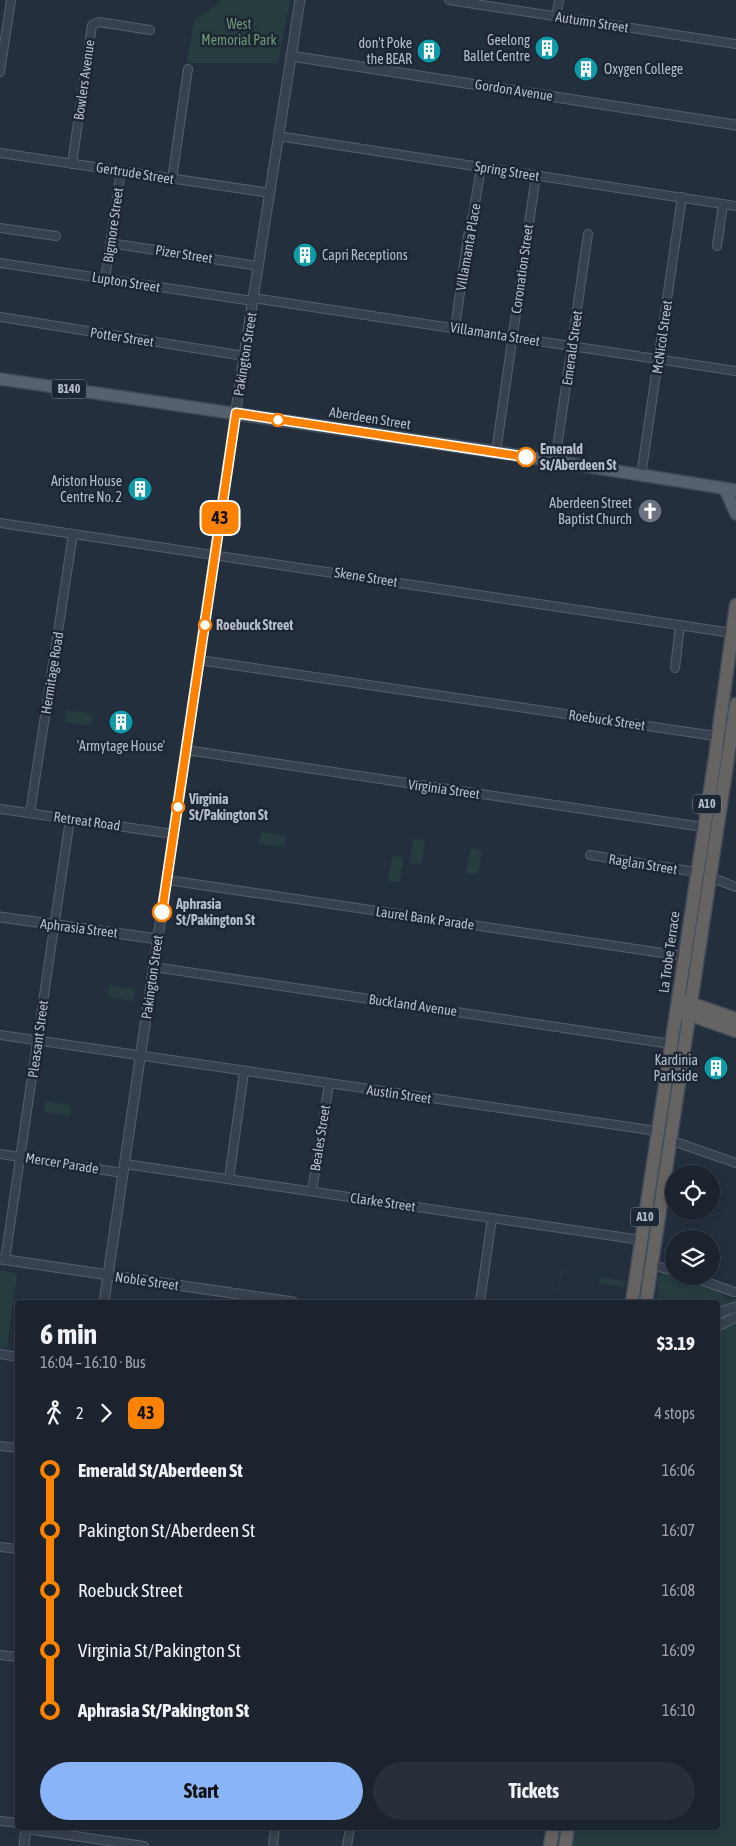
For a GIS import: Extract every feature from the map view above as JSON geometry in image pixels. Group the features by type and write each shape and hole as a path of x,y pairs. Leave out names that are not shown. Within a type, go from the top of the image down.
{"highway":[{"name":"La Trobe Terrace","path":"632,1300 683,956 718,736 736,605"},
{"name":"A10","path":"646,1300 710,877 733,746 736,704"},
{"path":"677,1004 736,1031"},
{"path":"690,1009 736,1019"},
{"path":"550,1846 553,1830"},
{"path":"565,1846 568,1830"}],"main road":[{"name":"Aberdeen Street","path":"0,379 496,452 730,490"},
{"path":"730,490 736,514"}],"street":[{"path":"0,72 4,20 11,0"},
{"name":"Pakington Street","path":"104,1300 244,356 300,0"},
{"name":"Autumn Street","path":"448,0 736,44"},
{"path":"556,17 559,0"},
{"name":"Bowlers Avenue","path":"72,164 92,25 99,22 150,30"},
{"name":"Gordon Avenue","path":"291,56 736,125"},
{"path":"172,179 188,69"},
{"name":"Spring Street","path":"278,136 736,206"},
{"name":"Gertrude Street","path":"0,153 270,194"},
{"name":"Villamanta Place","path":"454,328 470,223 473,216 481,167"},
{"name":"Bigmore Street","path":"105,278 121,171"},
{"name":"Coronation Street","path":"496,452 536,175"},
{"name":"McNicol Street","path":"641,476 682,197"},
{"path":"717,246 723,204"},
{"path":"0,228 56,236"},
{"name":"Emerald Street","path":"555,462 588,234"},
{"name":"Pizer Street","path":"110,243 258,266"},
{"name":"Lupton Street","path":"0,263 253,299"},
{"name":"Villamanta Street","path":"253,299 736,372"},
{"name":"Potter Street","path":"0,317 244,356"},
{"name":"Skene Street","path":"0,523 732,632"},
{"name":"Hermitage Road","path":"30,813 73,534"},
{"path":"674,668 680,625"},
{"name":"Roebuck Street","path":"199,660 718,736 733,746"},
{"name":"Virginia Street","path":"186,750 703,827"},
{"name":"Retreat Road","path":"0,809 174,834"},
{"name":"Pleasant Street","path":"3,1259 21,1157 70,819"},
{"name":"Raglan Street","path":"590,856 696,872"},
{"path":"710,877 736,886"},
{"name":"Laurel Bank Parade","path":"167,880 683,956"},
{"name":"Aphrasia Street","path":"0,917 158,939"},
{"name":"Buckland Avenue","path":"154,967 671,1044"},
{"name":"Austin Street","path":"0,1036 657,1131"},
{"path":"229,1179 244,1072"},
{"name":"Beales Street","path":"312,1192 329,1084"},
{"path":"670,1140 736,1163"},
{"name":"Mercer Parade","path":"0,1154 124,1168"},
{"name":"Clarke Street","path":"124,1168 229,1179 641,1240"},
{"path":"480,1300 492,1218"},
{"name":"Noble Street","path":"3,1259 279,1300"},
{"path":"652,1265 665,1269"},
{"path":"715,1285 734,1292"},
{"path":"720,1312 736,1307"},
{"path":"720,1325 736,1317"},
{"path":"0,1354 15,1356"},
{"path":"0,1446 15,1448"},
{"path":"0,1547 15,1549"},
{"path":"0,1655 15,1658"},
{"path":"0,1821 15,1823"},
{"path":"24,1846 26,1830"},
{"path":"39,1830 144,1846"},
{"path":"273,1846 275,1830"},
{"path":"348,1846 350,1830"}],"green space":[{"name":"West Memorial Park","path":"220,0 290,0 278,63 187,63 194,20 219,4"},
{"path":"67,710 92,714 91,726 65,722"},
{"path":"261,832 286,836 284,847 259,844"},
{"path":"413,838 425,840 421,865 410,863"},
{"path":"470,848 482,850 478,875 466,873"},
{"path":"392,856 404,857 400,882 388,881"},
{"path":"109,985 135,989 133,1001 108,997"},
{"path":"46,1101 71,1105 70,1116 44,1112"},
{"path":"0,1270 17,1273 7,1348 0,1347"},
{"path":"561,1271 596,1277 562,1272 556,1300"},
{"path":"662,1272 665,1273 665,1285 702,1285 717,1290 726,1299 736,1299 736,1302 720,1307 720,1300 657,1300 659,1277"},
{"path":"600,1277 625,1281 624,1287 599,1283"},
{"path":"736,1322 736,1846 571,1846 574,1830 720,1830 720,1330"}],"bus line":[{"name":"43","path":"162,912 236,413 526,457"}],"place":[{"name":"Geelong Ballet Centre","path":"547,48"},
{"name":"don't Poke the BEAR","path":"429,51"},
{"name":"Oxygen College","path":"586,69"},
{"name":"Capri Receptions","path":"305,255"},
{"name":"Emerald St/Aberdeen St","path":"526,457"},
{"name":"Ariston House Centre No. 2","path":"140,489"},
{"name":"Aberdeen Street Baptist Church","path":"650,511"},
{"name":"Roebuck Street","path":"205,625"},
{"name":"'Armytage House'","path":"121,722"},
{"name":"Virginia St/Pakington St","path":"178,807"},
{"name":"Aphrasia St/Pakington St","path":"162,912"},
{"name":"Kardinia Parkside","path":"716,1068"}]}
